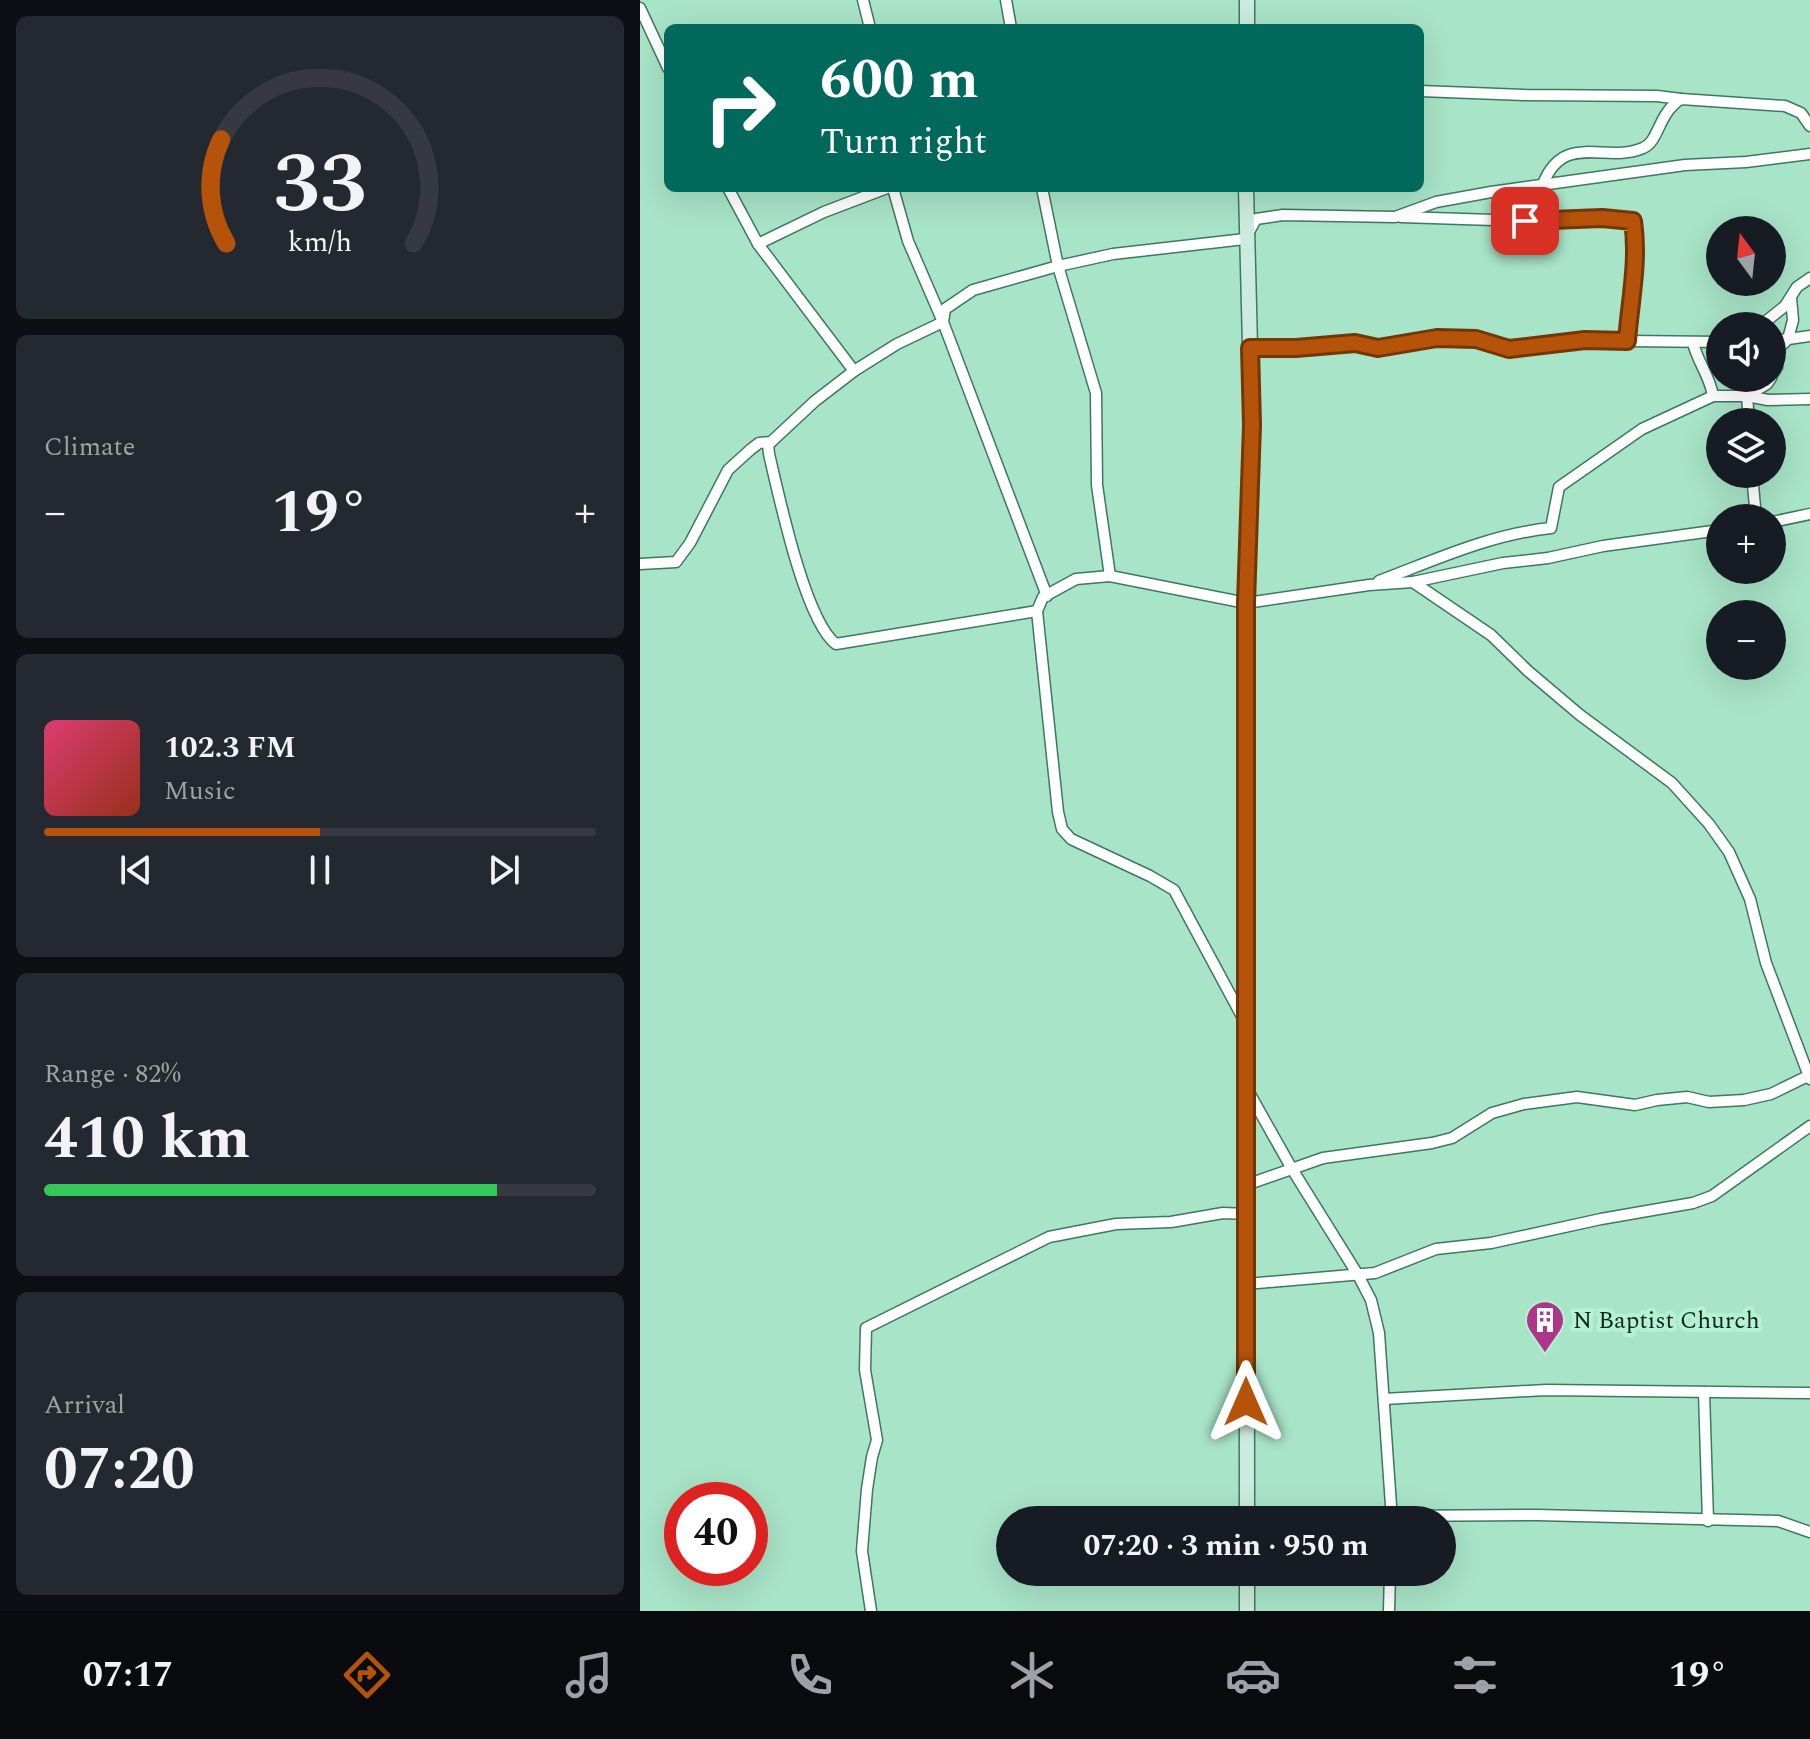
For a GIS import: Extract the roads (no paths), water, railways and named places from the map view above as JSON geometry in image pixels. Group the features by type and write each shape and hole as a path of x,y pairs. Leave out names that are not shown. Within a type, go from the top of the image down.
{"street":[{"path":"863,0 869,24"},
{"path":"1006,0 1010,24"},
{"path":"1247,0 1247,24"},
{"path":"640,8 664,59"},
{"path":"1424,91 1608,95 1785,106 1801,113 1810,126"},
{"path":"1543,184 1548,171 1569,155 1582,151 1608,153 1644,148 1654,138 1669,106 1681,99"},
{"path":"1395,217 1436,202 1543,184 1685,165 1810,154"},
{"path":"730,192 758,244 854,371"},
{"path":"758,244 824,212 879,192"},
{"path":"891,192 1047,596"},
{"path":"1043,192 1058,266 1096,393 1097,485 1110,576"},
{"path":"1246,192 1252,425 1246,603 1247,1506"},
{"path":"1245,239 1256,219 1269,217 1395,217 1462,221 1602,218 1633,221 1636,239 1627,341"},
{"path":"943,322 945,309 973,290 1058,266 1113,254 1245,239"},
{"path":"1776,312 1791,298 1797,287 1810,278"},
{"path":"1791,298 1793,320 1788,339 1810,336"},
{"path":"943,322 897,344 854,371 768,444 810,603 827,638 836,644 1037,611"},
{"path":"1250,348 1355,343 1378,348 1450,338 1476,339 1509,349 1585,340 1706,343"},
{"path":"1693,343 1698,363 1711,383 1713,396"},
{"path":"1747,396 1754,392"},
{"path":"1369,585 1479,544 1523,531 1551,528 1559,487 1642,429 1713,396 1810,399"},
{"path":"1747,396 1748,408"},
{"path":"640,564 676,562 690,543 728,470 759,443 771,442"},
{"path":"1786,519 1810,514"},
{"path":"1246,1024 1174,890 1071,839 1062,829 1037,611 1043,597 1076,579 1110,576 1246,603 1369,585 1413,582 1503,563 1706,532"},
{"path":"1246,1185 1323,1158 1452,1138 1492,1113 1524,1104 1577,1097 1635,1105 1687,1097 1709,1102 1744,1100 1771,1094 1810,1077 1766,963 1750,899 1729,852 1709,824 1672,783 1580,715 1491,635 1413,582"},
{"path":"1246,1087 1371,1300 1379,1333 1391,1506"},
{"path":"1246,1284 1358,1275 1390,1268 1436,1249 1491,1243 1693,1203 1712,1196 1810,1126"},
{"path":"871,1611 862,1551 867,1489 877,1440 865,1370 866,1328 1049,1237 1116,1224 1171,1222 1223,1213 1246,1214"},
{"path":"1384,1399 1546,1390 1810,1393"},
{"path":"1704,1392 1708,1521"},
{"path":"1456,1517 1537,1515 1778,1521 1810,1532"},
{"path":"1247,1586 1247,1611"},
{"path":"1389,1611 1390,1586"}],"place":[{"name":"N Baptist Church","path":"1545,1354"}]}
